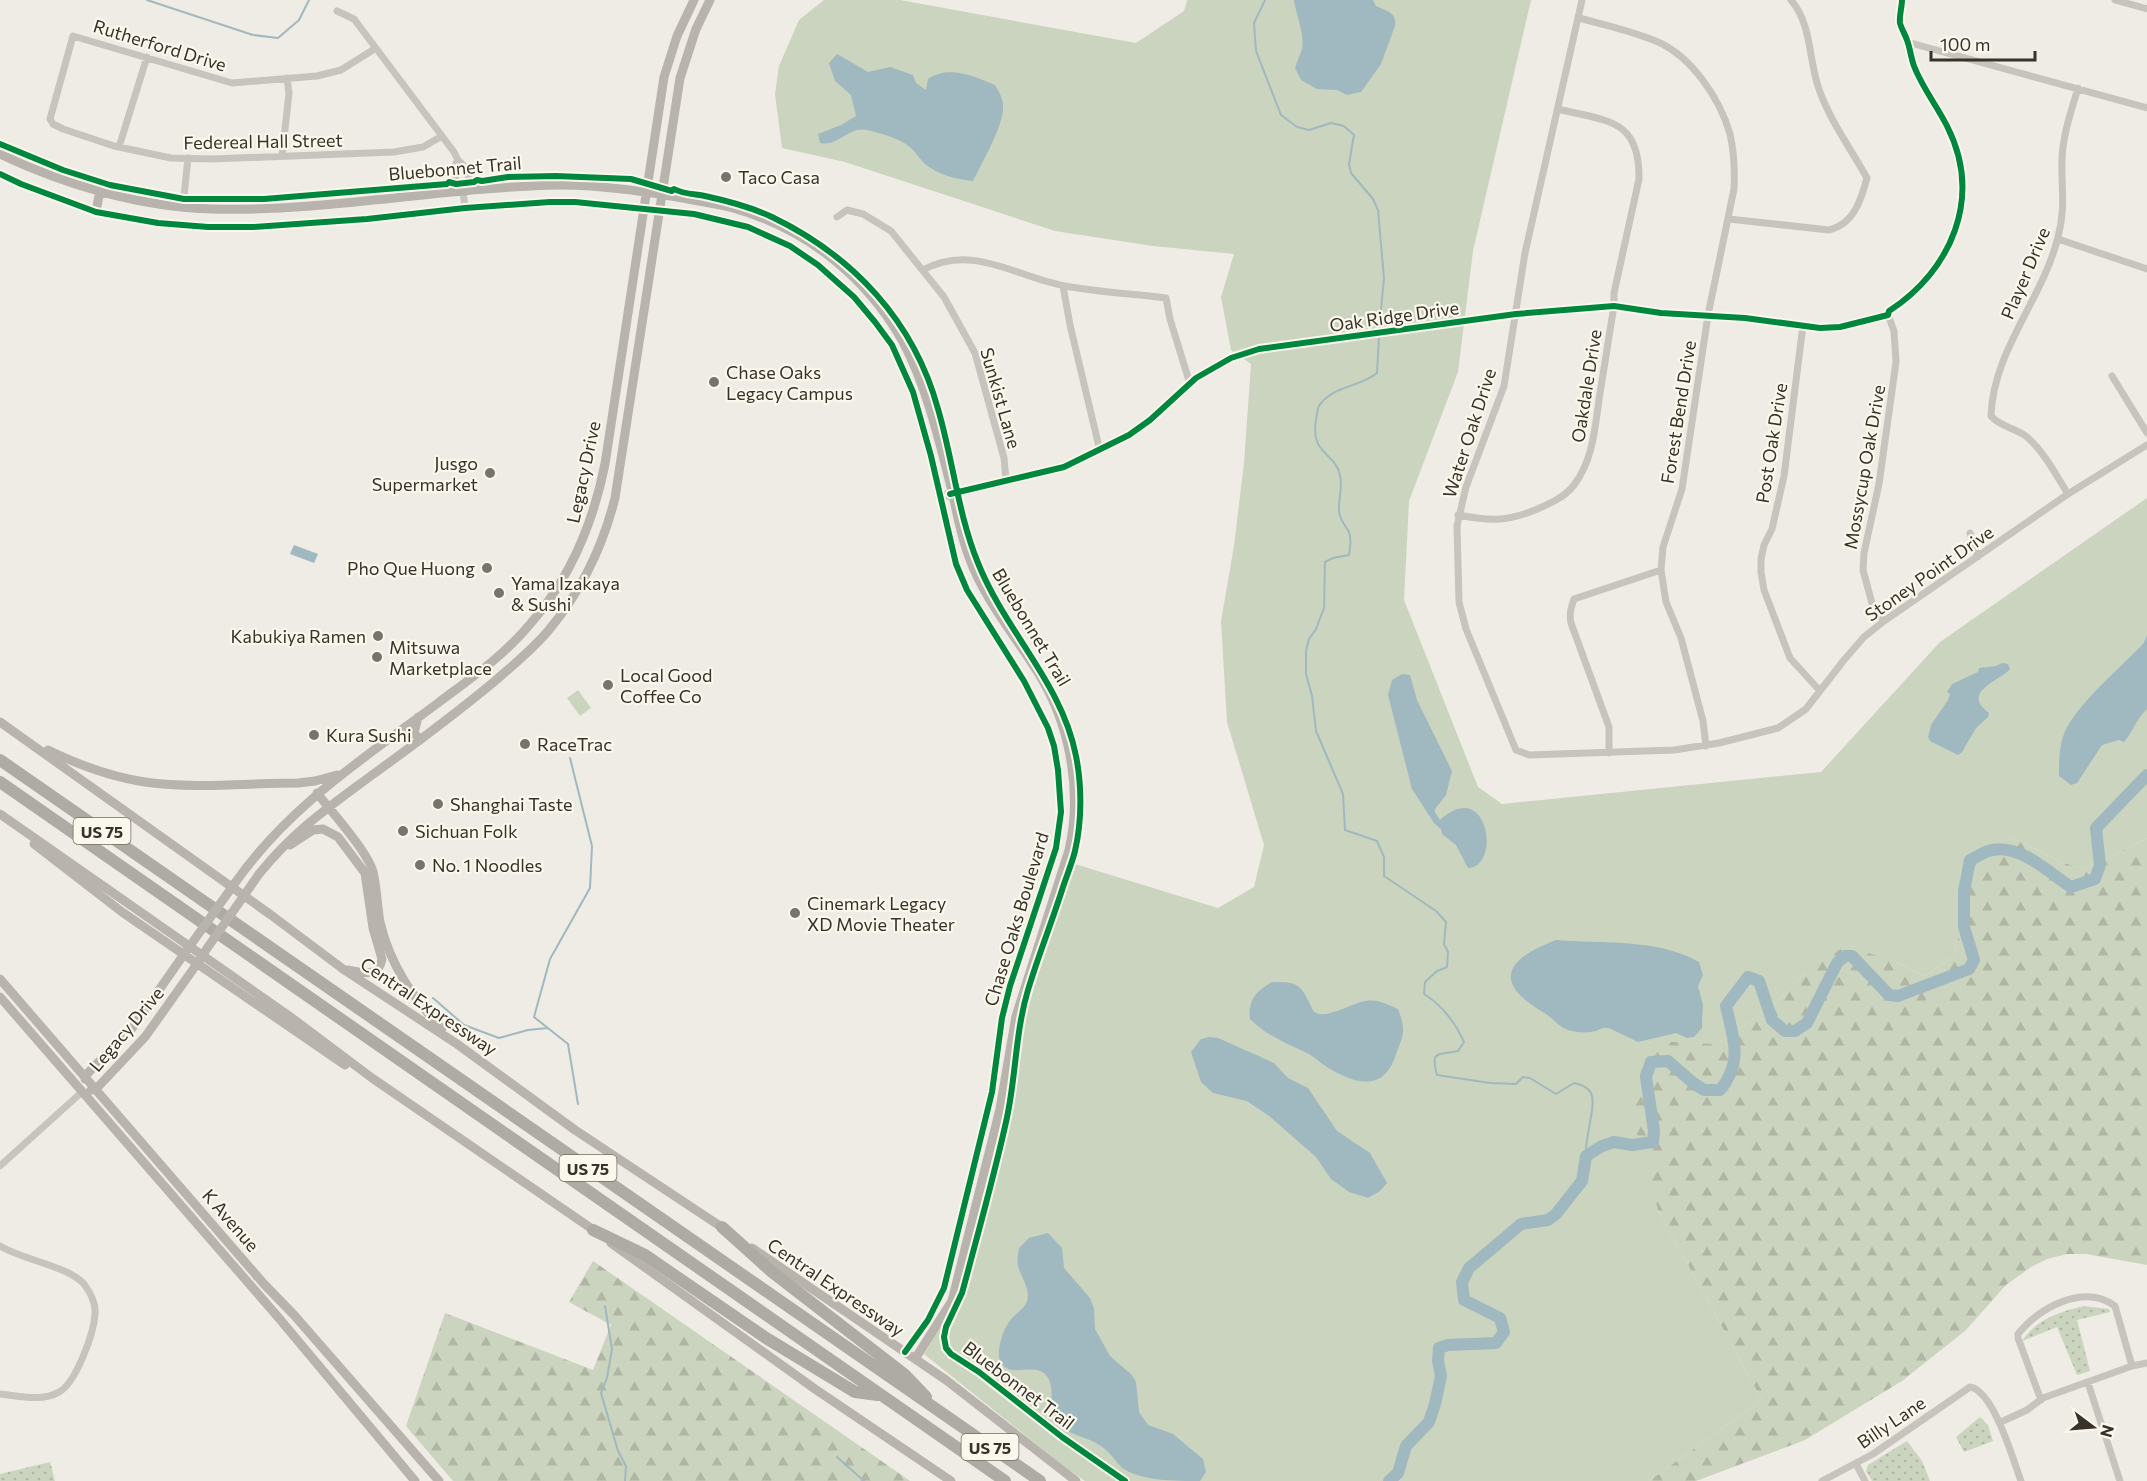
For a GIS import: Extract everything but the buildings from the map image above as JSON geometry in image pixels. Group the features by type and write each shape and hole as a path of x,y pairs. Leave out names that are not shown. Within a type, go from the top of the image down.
{"highway":[{"name":"US 75","path":"0,760 1040,1481"},
{"name":"US 75","path":"0,782 1005,1481"},
{"path":"722,1227 772,1272 904,1374 941,1414"},
{"path":"593,1230 645,1255 766,1338 855,1392 882,1396"}],"main road":[{"name":"Legacy Drive","path":"694,0 683,21 664,77 605,464 594,511 578,552 563,580 532,623 507,649 317,793 272,835 247,865 134,1027 85,1076 83,1091 96,1089 145,1037 259,874 277,852 303,827 518,663 549,630 570,602 591,566 610,516 631,397 677,90 687,53 710,0"},
{"path":"1888,315 1889,311 1917,291 1941,260 1951,243 1961,205 1962,181 1955,142 1914,65 1900,22 1902,0"},
{"path":"683,21 696,29"},
{"name":"Chase Oaks Boulevard","path":"0,154 38,170 100,190 164,204 209,209 267,208 561,185 662,194 730,207 770,221 825,251 857,279 884,313 902,342 931,412 960,529 975,572 1044,683 1059,717 1073,772 1074,813 1072,838 1067,858 1016,1016 944,1288 928,1320 905,1352"},
{"name":"Chase Oaks Boulevard","path":"0,174 52,197 96,212 183,226 253,227 368,219 465,208 562,202 660,209 705,216 764,233 790,246 818,265 854,297 892,345 913,392 956,564 967,590 1039,708 1054,746 1061,812 1056,848 1010,986 1002,1018 997,1093 969,1237 952,1301 915,1359"},
{"path":"96,212 100,190"},
{"path":"183,206 183,226"},
{"path":"764,233 770,221"},
{"name":"Oak Ridge Drive","path":"940,497 1064,467 1100,451 1150,420 1196,378 1219,364 1250,352 1516,314 1614,306 1661,313 1708,315 1820,328 1840,327 1888,315"},
{"path":"892,345 902,342"},
{"path":"615,396 631,397"},
{"path":"594,511 610,516"},
{"path":"507,649 518,663"},
{"path":"418,717 414,732 420,740"},
{"name":"Central Expressway","path":"0,722 343,969 457,1044 575,1130 915,1359 963,1393 1076,1481"},
{"path":"22,737 86,767 148,782 185,785 298,783 315,782 345,772"},
{"path":"1056,759 1070,758"},
{"path":"317,793 367,858 373,872 377,904 386,941 405,984 428,1015 457,1044"},
{"path":"1061,812 1074,813"},
{"path":"0,814 78,880 199,961 318,1048 399,1097"},
{"path":"0,814 292,1018 399,1097 593,1230 823,1395 951,1481"},
{"path":"277,852 313,830 323,829 338,837 365,873 373,927 382,959 381,964 378,970 368,974 343,969"},
{"path":"1023,951 1035,955"},
{"name":"K Avenue","path":"0,979 264,1284 294,1315 439,1481"},
{"name":"K Avenue","path":"0,997 256,1292 414,1480"},
{"path":"12,1010 21,1003"},
{"path":"134,1027 145,1037"},
{"path":"957,1234 969,1237"},
{"path":"256,1292 264,1284"},
{"path":"327,1377 338,1367"},
{"path":"414,1480 427,1467"}],"street":[{"name":"Water Oak Drive","path":"1529,755 1521,753 1513,745 1466,629 1457,578 1458,515 1466,487 1504,386 1525,253 1582,0"},
{"path":"1729,219 1829,230 1844,224 1861,200 1867,178 1833,122 1820,92 1811,64 1806,25 1791,0"},
{"path":"2115,0 2147,9"},
{"path":"337,11 354,19 467,169 469,183 464,191 465,208"},
{"name":"Forest Bend Drive","path":"1579,18 1660,43 1691,68 1704,82 1723,115 1732,148 1735,168 1729,219 1708,315 1684,480 1663,547 1661,570 1665,602 1686,658 1703,721 1706,746"},
{"name":"Rutherford Drive","path":"51,122 50,115 72,36 232,83 317,76 341,70 376,48"},
{"path":"1907,42 2147,108"},
{"path":"119,147 147,57"},
{"path":"282,156 289,93 287,78"},
{"name":"Player Drive","path":"2068,495 2043,455 2029,439 1995,421 1991,416 2009,344 2032,304 2058,238 2064,193 2062,177 2065,132 2078,88"},
{"name":"Oakdale Drive","path":"1458,515 1488,521 1514,518 1549,504 1572,488 1581,475 1592,448 1614,306 1614,293 1639,179 1637,149 1622,128 1558,109"},
{"name":"Federeal Hall Street","path":"51,122 63,129 119,147 171,158 394,152 423,147 442,135"},
{"path":"183,206 188,158"},
{"path":"458,160 455,165 456,186 464,191"},
{"name":"Sunkist Lane","path":"837,217 847,210 862,214 891,231 944,297 975,353 1004,458 1006,480"},
{"path":"2058,238 2147,268"},
{"path":"923,270 947,260 976,260 1063,286 1166,298 1190,384"},
{"path":"1063,286 1070,326 1100,451"},
{"name":"Mossycup Oak Drive","path":"1884,621 1873,607 1863,570 1864,553 1879,484 1896,362 1894,331 1888,315"},
{"name":"Post Oak Drive","path":"1803,326 1784,476 1772,529 1764,545 1761,572 1764,590 1790,658 1820,691"},
{"path":"2112,376 2147,433"},
{"name":"Stoney Point Drive","path":"1529,755 1674,750 1706,746 1778,728 1793,720 1806,709 1864,638 1884,621 2068,495 2147,445"},
{"path":"1970,533 1978,557"},
{"path":"1610,753 1608,728 1571,623 1569,614 1571,605 1574,599 1661,570"},
{"path":"0,1166 83,1091"},
{"path":"0,1246 22,1257 62,1271 83,1283 92,1298 96,1313 87,1346 69,1384 59,1392 46,1397 0,1394"},
{"path":"2041,1400 2018,1334 2026,1323 2054,1304 2079,1298 2108,1301 2115,1306 2132,1366"},
{"path":"2021,1481 2001,1422 2027,1410 2041,1400 2132,1366 2147,1363"},
{"path":"2088,1383 2120,1481"},
{"name":"Billy Lane","path":"1822,1481 1856,1464 1916,1426 1965,1389 1975,1388 2001,1422"},
{"path":"1856,1464 1864,1481"}],"green space":[{"path":"824,0 900,0 1136,43 1184,11 1187,0 1531,0 1473,251 1458,372 1409,501 1404,600 1478,787 1502,804 1821,772 1940,642 2147,498 2147,838 2085,869 2061,862 2011,837 1960,868 1963,920 1953,956 1925,976 1891,960 1806,972 1776,1003 1718,1044 1649,1042 1658,1210 1762,1400 1649,1481 1085,1481 924,1354 956,1303 1014,1097 1023,1021 1075,864 1218,908 1254,887 1264,845 1227,722 1221,621 1234,546 1244,463 1251,364 1231,350 1221,297 1234,254 1153,246 1055,231 845,162 782,148 775,94 779,66 799,20"},
{"path":"578,690 591,708 580,716 567,698"},
{"path":"2011,837 2061,862 2085,869 2147,838 2147,1265 2086,1254 2067,1254 2047,1259 2031,1267 2006,1285 1966,1330 1902,1381 1805,1440 1696,1481 1649,1481 1762,1400 1658,1210 1630,1109 1650,1041 1718,1044 1776,1003 1806,972 1845,946 1891,960 1925,976 1953,956 1963,920 1960,868"},
{"path":"593,1261 910,1481 453,1481 406,1426 445,1313 593,1370 611,1325 569,1302"},
{"path":"2084,1306 2109,1309 2110,1312 2077,1320 2090,1371 2077,1375 2057,1327 2022,1341 2034,1327 2049,1318"},
{"path":"1980,1417 1988,1425 1993,1441 1964,1452 1956,1437"},
{"path":"1907,1441 1922,1461 1930,1481 1872,1481 1866,1471 1868,1465"},
{"path":"50,1462 55,1481 0,1481 0,1474"}],"water":[{"path":"1294,0 1373,0 1376,6 1393,15 1395,26 1381,64 1361,92 1347,95 1337,90 1317,89 1301,80 1295,68 1303,43"},
{"path":"837,54 868,72 890,67 913,75 916,83 926,90 928,79 953,72 995,85 1001,95 1003,106 1000,123 973,181 939,173 926,165 906,144 872,131 854,131 833,142 820,143 818,134 856,116 851,95 835,81 829,63"},
{"path":"294,545 318,554 314,563 290,554"},
{"path":"2147,636 2147,709 2124,742 2119,740 2102,745 2077,783 2071,785 2059,776 2061,744 2069,723 2099,688 2143,644"},
{"path":"2002,663 2008,664 2010,669 1980,693 1981,706 1989,713 1988,717 1976,728 1962,752 1958,755 1930,741 1928,737 1931,725 1948,700 1950,694 1947,692 1952,684 1978,672 1979,668"},
{"path":"1402,674 1410,675 1417,700 1452,771 1446,795 1435,812 1440,820 1456,809 1469,809 1479,816 1485,827 1487,841 1485,854 1479,864 1468,868 1456,845 1442,834 1441,829 1434,823 1412,789 1388,695 1392,680"},
{"path":"1556,940 1629,943 1665,949 1699,962 1703,975 1698,986 1703,1005 1702,1028 1694,1037 1687,1038 1676,1033 1638,1042 1609,1028 1582,1032 1571,1031 1563,1027 1517,992 1511,973 1516,964 1525,956"},
{"path":"1272,982 1297,985 1316,1013 1327,1014 1370,1001 1398,1009 1403,1033 1390,1068 1376,1080 1351,1079 1263,1030 1250,1019 1250,1007 1257,993"},
{"path":"1218,1038 1274,1063 1288,1078 1308,1088 1337,1131 1370,1153 1387,1183 1380,1191 1368,1198 1349,1192 1331,1179 1316,1157 1269,1116 1247,1101 1213,1093 1201,1082 1191,1052 1201,1039"},
{"path":"1048,1233 1062,1248 1064,1268 1090,1298 1094,1309 1095,1329 1110,1356 1132,1375 1136,1382 1139,1412 1148,1425 1173,1434 1203,1459 1206,1472 1200,1481 1148,1478 1122,1468 1100,1445 1061,1426 1054,1415 1051,1384 1045,1374 1034,1370 1009,1369 1000,1360 1000,1346 1005,1330 1011,1319 1024,1307 1028,1297 1027,1288 1018,1266 1019,1248 1029,1238"}],"waterway":[{"path":"147,0 253,35 278,38 299,20 309,0"},
{"path":"1265,0 1254,23 1256,51 1281,115 1297,127 1309,130 1331,123 1344,126 1354,135 1349,164 1351,173 1373,199 1378,210 1384,278 1379,331"},
{"path":"1379,336 1377,373 1338,390 1324,399 1318,408 1316,420 1315,431 1320,447 1337,467 1340,475 1339,512 1351,541 1349,555 1325,562 1324,608 1316,629 1309,639 1306,651 1306,674 1312,696 1316,731 1343,794 1345,830 1377,841 1384,857 1384,876 1436,911 1446,922 1444,944 1448,952 1447,967 1437,971 1425,982 1424,994 1448,1015 1464,1042 1458,1051 1435,1057 1437,1075 1490,1083 1516,1084 1523,1077 1530,1078 1556,1094 1574,1083 1584,1086 1591,1093 1592,1098 1586,1156"},
{"path":"570,758 592,846 590,888 550,959 534,1017 568,1044 578,1104"},
{"path":"1389,1481 1398,1473 1406,1446 1429,1422 1441,1376 1438,1361 1439,1348 1448,1345 1496,1343 1504,1332 1500,1318 1464,1300 1462,1282 1469,1268 1521,1224 1548,1220 1556,1214 1582,1181 1586,1156 1614,1142 1632,1145 1653,1142 1654,1131 1646,1077 1651,1062 1668,1061 1704,1090 1720,1090 1732,1069 1735,1049 1726,1006 1748,977 1759,981 1772,1020 1785,1031 1795,1031 1807,1023 1837,963 1845,956 1852,956 1889,995 1898,996 1969,969 1974,960 1964,927 1964,891 1970,860 1989,851 2003,849 2024,855 2071,887 2095,879 2100,865 2096,828 2147,775"},
{"path":"433,998 464,1025 499,1038 528,1030 548,1028"},
{"path":"605,1306 612,1349 607,1378 601,1393 618,1451 626,1466 625,1481"},
{"path":"837,1457 864,1481"}],"cycle path":[{"path":"950,494 1064,467 1129,435 1150,420 1196,378 1231,358 1259,349 1516,314 1614,306 1661,313 1745,318 1820,328 1840,327 1888,315 1889,311 1930,275 1945,253 1955,230 1961,205 1962,179 1957,153 1947,126 1914,66 1900,23 1902,0"},
{"name":"Bluebonnet Trail","path":"0,144 63,170 110,185 184,199 264,199 447,184 449,182 456,184 508,177 631,179 672,191 674,189 731,202 772,217 829,251 876,295 896,320 913,347 927,377 943,428 965,525 978,563 989,588 1059,705 1076,756 1080,791 1080,816 1075,851 1024,1006 1002,1141 962,1293 946,1327 944,1337 946,1348 1062,1437 1125,1481"},
{"path":"0,174 96,212 158,223 208,227 253,227 367,219 465,208 550,202 575,202 694,214 748,227 790,246 818,265 854,297 875,322 892,345 913,392 931,456 956,564 967,590 1024,681 1048,728 1058,770 1061,812 1056,848 1010,986 1002,1018 992,1092 944,1288 928,1320 905,1352"}],"place":[{"name":"Taco Casa","path":"726,177"},
{"name":"Chase Oaks Legacy Campus","path":"714,382"},
{"name":"Jusgo Supermarket","path":"490,473"},
{"name":"Pho Que Huong","path":"487,568"},
{"name":"Yama Izakaya & Sushi","path":"499,593"},
{"name":"Kabukiya Ramen","path":"378,636"},
{"name":"Mitsuwa Marketplace","path":"377,657"},
{"name":"Local Good Coffee Co","path":"608,685"},
{"name":"Kura Sushi","path":"314,735"},
{"name":"RaceTrac","path":"525,744"},
{"name":"Shanghai Taste","path":"438,804"},
{"name":"Sichuan Folk","path":"403,831"},
{"name":"No. 1 Noodles","path":"420,865"},
{"name":"Cinemark Legacy XD Movie Theater","path":"795,913"}]}
